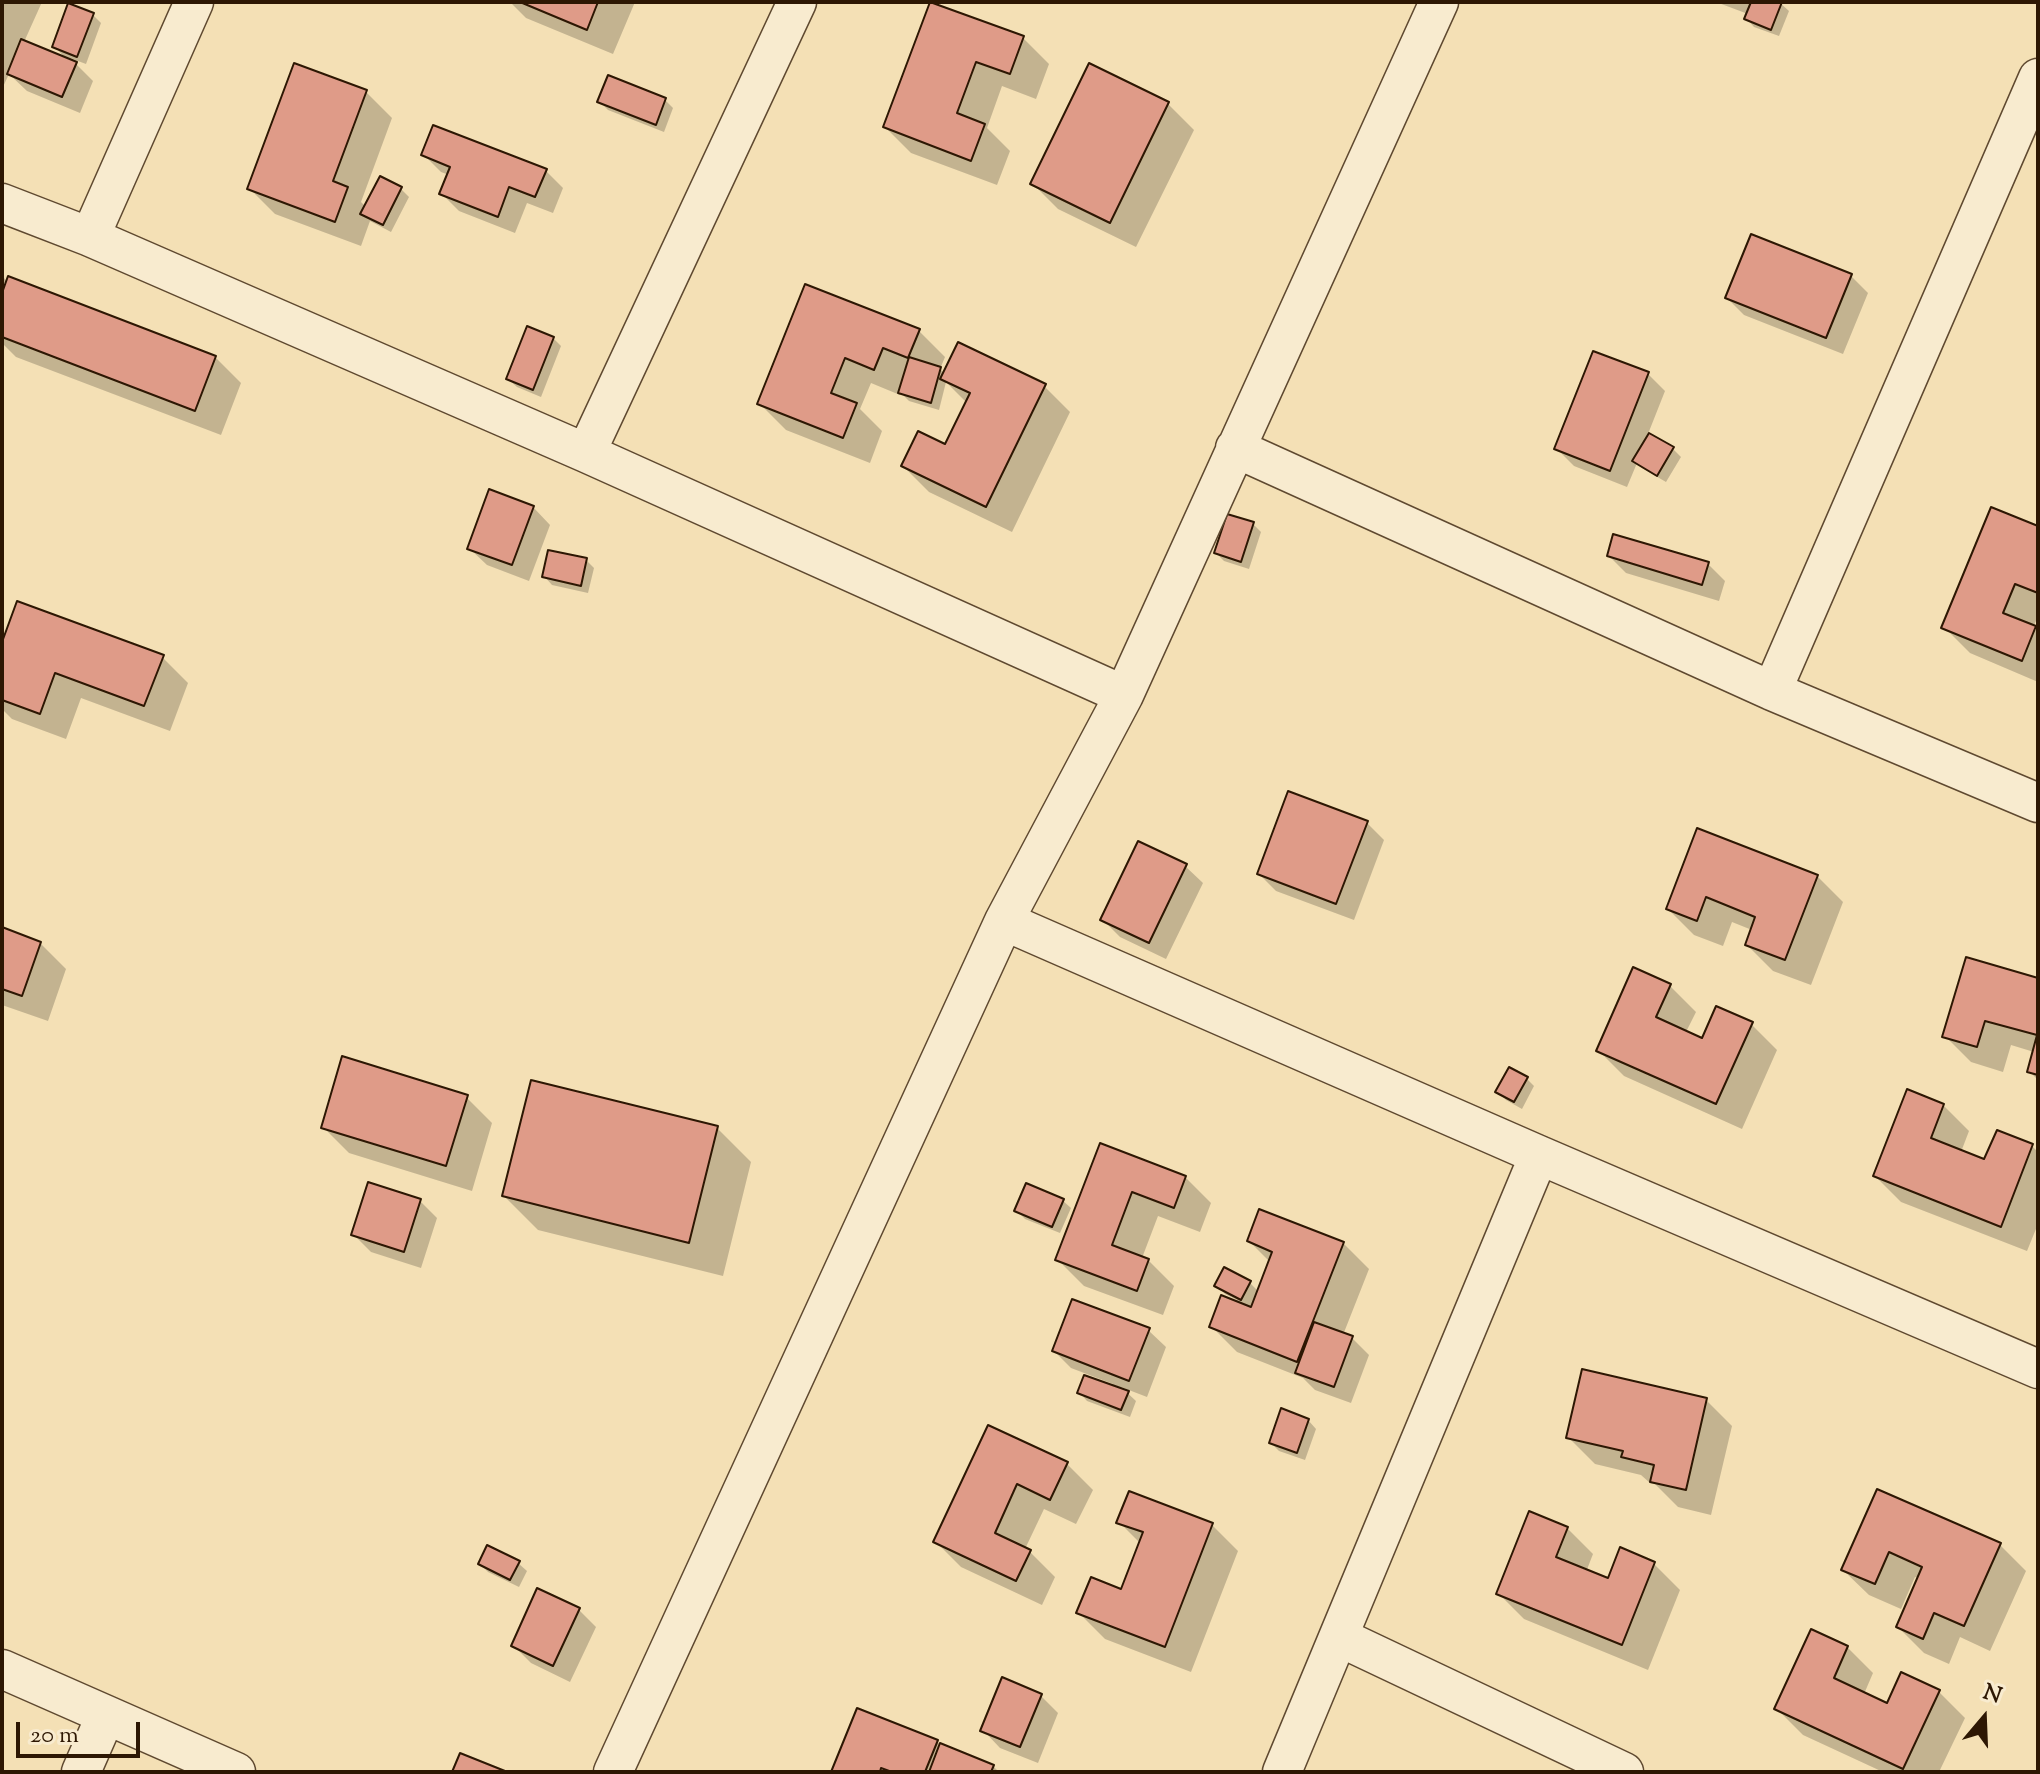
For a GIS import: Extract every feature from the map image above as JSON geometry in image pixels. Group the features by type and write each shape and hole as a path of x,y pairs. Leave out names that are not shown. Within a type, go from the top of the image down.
{"street":[{"path":"90,237 194,2"},
{"path":"586,453 797,2"},
{"path":"613,1772 1004,921 1124,695 1439,2"},
{"path":"1772,691 2038,78"},
{"path":"2,203 90,237 586,453 1124,695"},
{"path":"1235,448 1772,691 2038,803"},
{"path":"1004,921 2038,1369"},
{"path":"1282,1772 1539,1155"},
{"path":"1339,1637 1624,1772"},
{"path":"2,1669 236,1772"},
{"path":"81,1772 106,1715"}],"building":[{"path":"520,2 598,2 587,30"},
{"path":"930,2 1024,36 1010,74 976,62 957,113 985,124 971,161 883,127"},
{"path":"1751,2 1782,2 1771,30 1744,19"},
{"path":"68,3 94,13 77,57 52,47"},
{"path":"21,39 77,62 62,97 7,74"},
{"path":"294,63 367,90 333,181 348,187 335,222 247,189"},
{"path":"1089,63 1169,102 1110,223 1030,184"},
{"path":"608,75 666,98 656,125 597,102"},
{"path":"433,125 547,169 535,197 509,187 498,217 439,194 450,167 421,155"},
{"path":"380,176 402,187 383,225 360,214"},
{"path":"1751,234 1852,274 1826,338 1725,298"},
{"path":"8,276 216,356 195,411 2,337 2,293"},
{"path":"805,284 920,329 908,358 883,348 874,370 845,358 831,393 857,403 843,438 757,404"},
{"path":"527,326 554,337 533,390 506,379"},
{"path":"958,342 1046,384 986,507 901,466 918,431 945,444 970,393 940,379"},
{"path":"1593,351 1649,372 1610,471 1554,449"},
{"path":"909,357 941,367 931,403 898,393"},
{"path":"1649,433 1674,447 1657,476 1632,461"},
{"path":"489,489 534,506 512,565 467,549"},
{"path":"1991,507 2038,526 2038,593 2015,584 2003,613 2036,626 2022,661 1941,628"},
{"path":"1227,514 1254,522 1241,562 1214,553"},
{"path":"1613,534 1709,562 1702,585 1607,556"},
{"path":"548,550 587,558 581,586 542,577"},
{"path":"17,601 164,655 144,706 55,673 40,714 2,700 2,642"},
{"path":"1288,791 1368,821 1336,904 1257,874"},
{"path":"1697,828 1818,875 1785,960 1745,945 1755,917 1706,897 1697,921 1666,909"},
{"path":"1138,841 1187,864 1149,943 1100,920"},
{"path":"2,927 41,942 22,996 2,989"},
{"path":"1966,957 2038,978 2038,1075 2027,1072 2037,1035 1985,1021 1977,1047 1942,1037"},
{"path":"1633,967 1671,984 1656,1017 1702,1038 1716,1006 1753,1022 1716,1104 1596,1051"},
{"path":"342,1056 468,1095 446,1166 321,1128"},
{"path":"1509,1067 1528,1077 1514,1102 1495,1092"},
{"path":"531,1080 718,1126 689,1243 502,1196"},
{"path":"1907,1089 1944,1104 1931,1138 1984,1159 1997,1130 2033,1144 2001,1227 1873,1176"},
{"path":"1100,1143 1186,1176 1174,1208 1132,1192 1112,1245 1149,1259 1137,1291 1055,1260"},
{"path":"368,1182 421,1199 404,1252 351,1235"},
{"path":"1026,1183 1064,1199 1052,1227 1014,1211"},
{"path":"1259,1209 1344,1242 1297,1362 1209,1327 1221,1295 1251,1307 1272,1252 1247,1241"},
{"path":"1224,1267 1251,1281 1241,1300 1214,1286"},
{"path":"1072,1299 1150,1328 1129,1381 1052,1351"},
{"path":"1314,1322 1353,1336 1334,1387 1295,1373"},
{"path":"1582,1369 1707,1398 1686,1490 1650,1482 1654,1465 1621,1457 1623,1451 1566,1438"},
{"path":"1084,1375 1129,1391 1121,1410 1077,1393"},
{"path":"1281,1408 1309,1419 1297,1453 1269,1443"},
{"path":"988,1425 1068,1462 1050,1500 1017,1484 995,1533 1031,1550 1016,1581 933,1542"},
{"path":"1877,1489 2001,1543 1964,1626 1934,1613 1923,1639 1896,1627 1922,1567 1889,1552 1875,1584 1841,1570"},
{"path":"1129,1491 1213,1523 1165,1647 1076,1613 1091,1577 1121,1589 1143,1532 1116,1523"},
{"path":"1529,1511 1568,1527 1556,1557 1608,1578 1620,1547 1655,1562 1622,1645 1496,1594"},
{"path":"487,1545 520,1561 510,1580 478,1564"},
{"path":"537,1588 580,1608 553,1666 511,1646"},
{"path":"1811,1629 1848,1646 1834,1678 1887,1703 1901,1672 1940,1690 1903,1769 1774,1709"},
{"path":"1002,1677 1042,1694 1020,1747 980,1731"},
{"path":"857,1708 938,1740 925,1772 892,1772 881,1768 880,1772 831,1772"},
{"path":"940,1743 994,1765 991,1772 929,1772"},
{"path":"460,1753 505,1771 505,1772 452,1772"}]}
